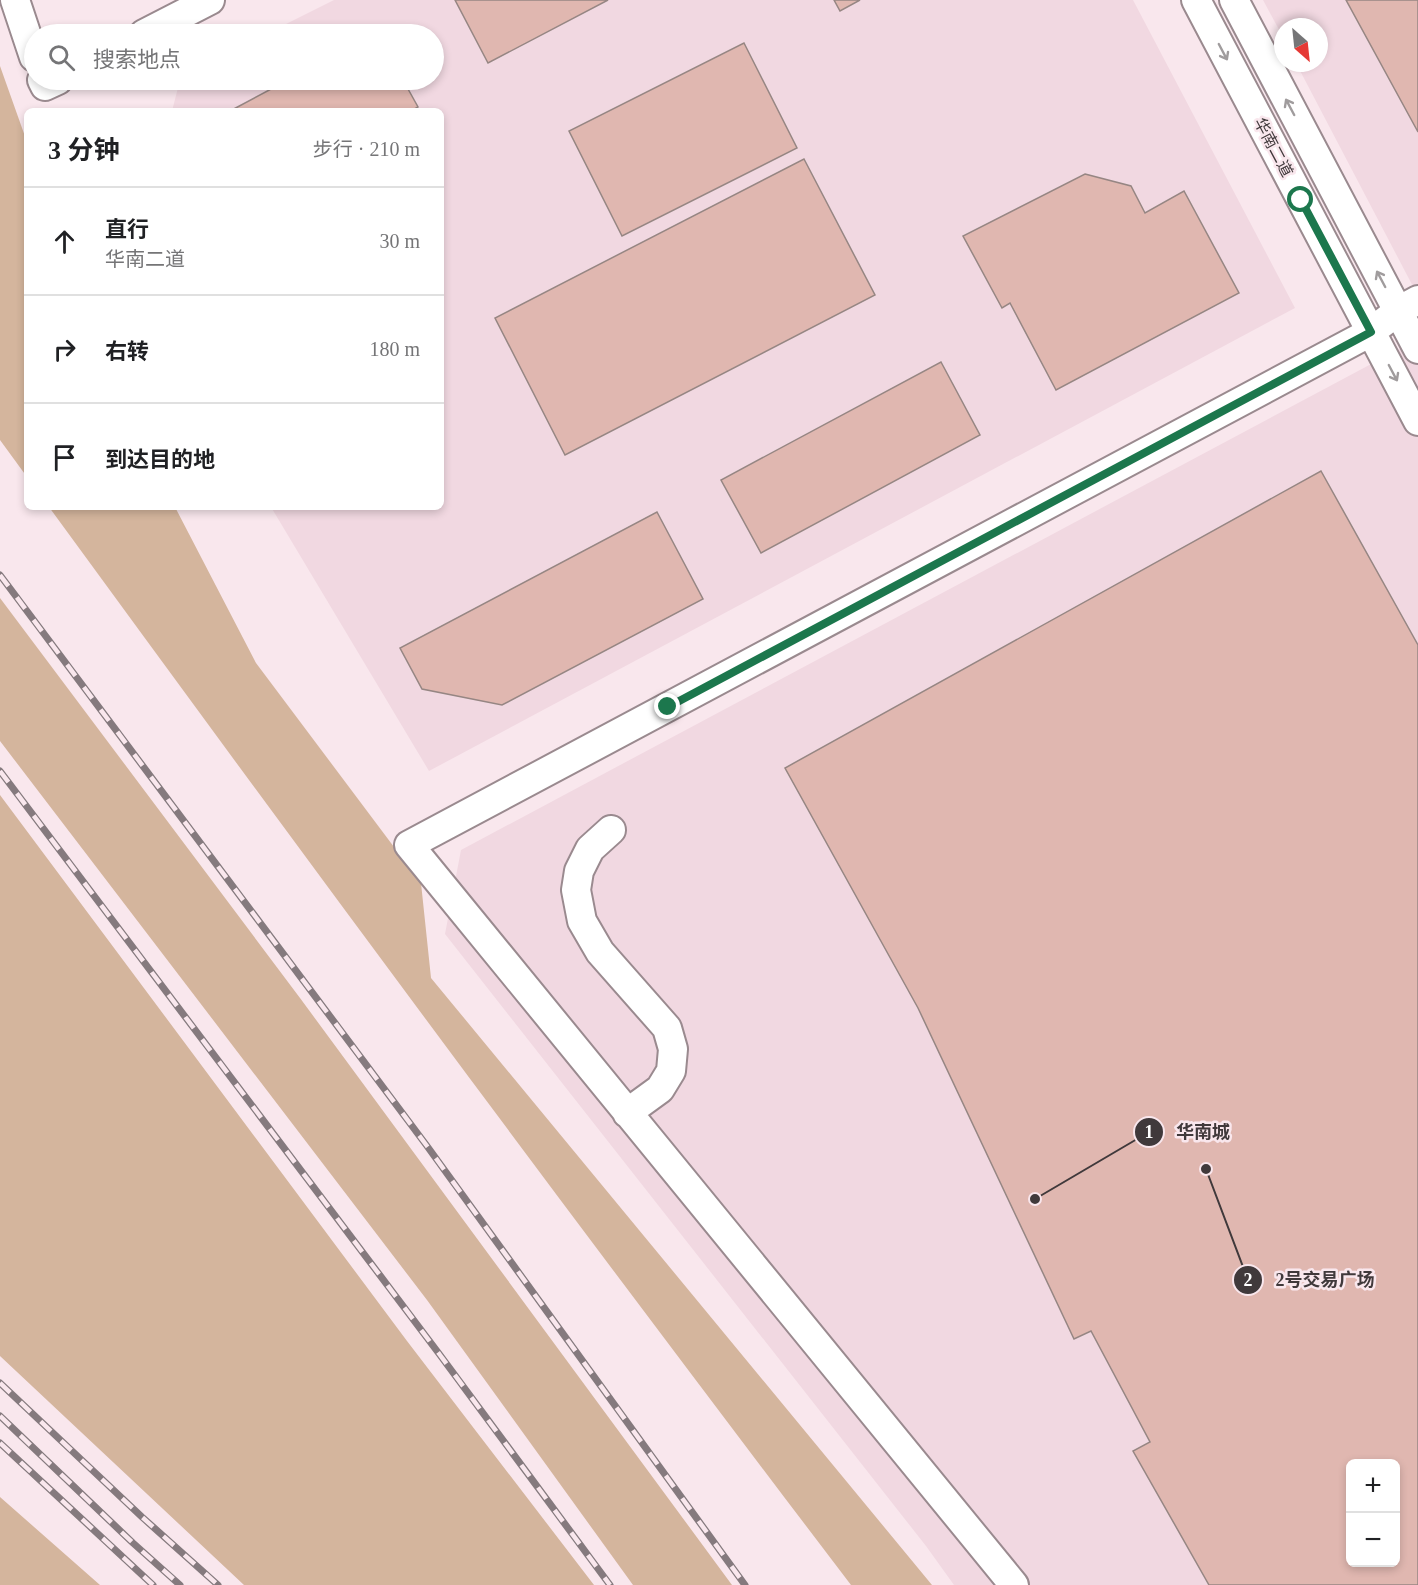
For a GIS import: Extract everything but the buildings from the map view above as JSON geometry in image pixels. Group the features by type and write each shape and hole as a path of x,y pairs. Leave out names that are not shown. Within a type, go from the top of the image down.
{"street":[{"path":"15,0 24,27"},
{"path":"163,24 210,0"},
{"name":"华南二道","path":"1196,0 1418,421"},
{"name":"华南二道","path":"1234,0 1408,306 1418,350"},
{"path":"1014,1585 409,845 1371,332 1408,306"},
{"path":"611,830 590,849 579,871 576,890 582,921 600,952 667,1028 674,1049 671,1071 660,1089 627,1113"}],"shaded area":[{"path":"334,0 1133,0 1295,308 429,771 273,510 444,510 444,108 173,108 177,90 444,90 444,24 286,24"},
{"path":"1263,0 1418,0 1418,296 1301,72 1328,72 1328,18 1274,18 1274,20"},
{"path":"0,66 24,134 24,473 0,440"},
{"path":"1418,339 1418,1585 954,1585 926,1546 445,934 461,850"},
{"path":"51,510 177,510 256,663 421,883 431,978 932,1585 851,1585 447,1048"},
{"path":"0,598 300,998 732,1585 633,1585 427,1300 0,741"},
{"path":"0,795 407,1341 594,1585 244,1585 0,1356"},
{"path":"0,1497 100,1585 0,1585"}],"railway":[{"path":"0,575 427,1146 745,1585"},
{"path":"0,771 440,1355 610,1585"},
{"path":"0,1383 218,1585"},
{"path":"0,1416 180,1585"},
{"path":"0,1443 153,1585"}],"place":[{"name":"2号交易广场","path":"1206,1169"},
{"name":"华南城","path":"1035,1199"}],"route":[{"path":"668,707 1371,332 1301,200"}]}
